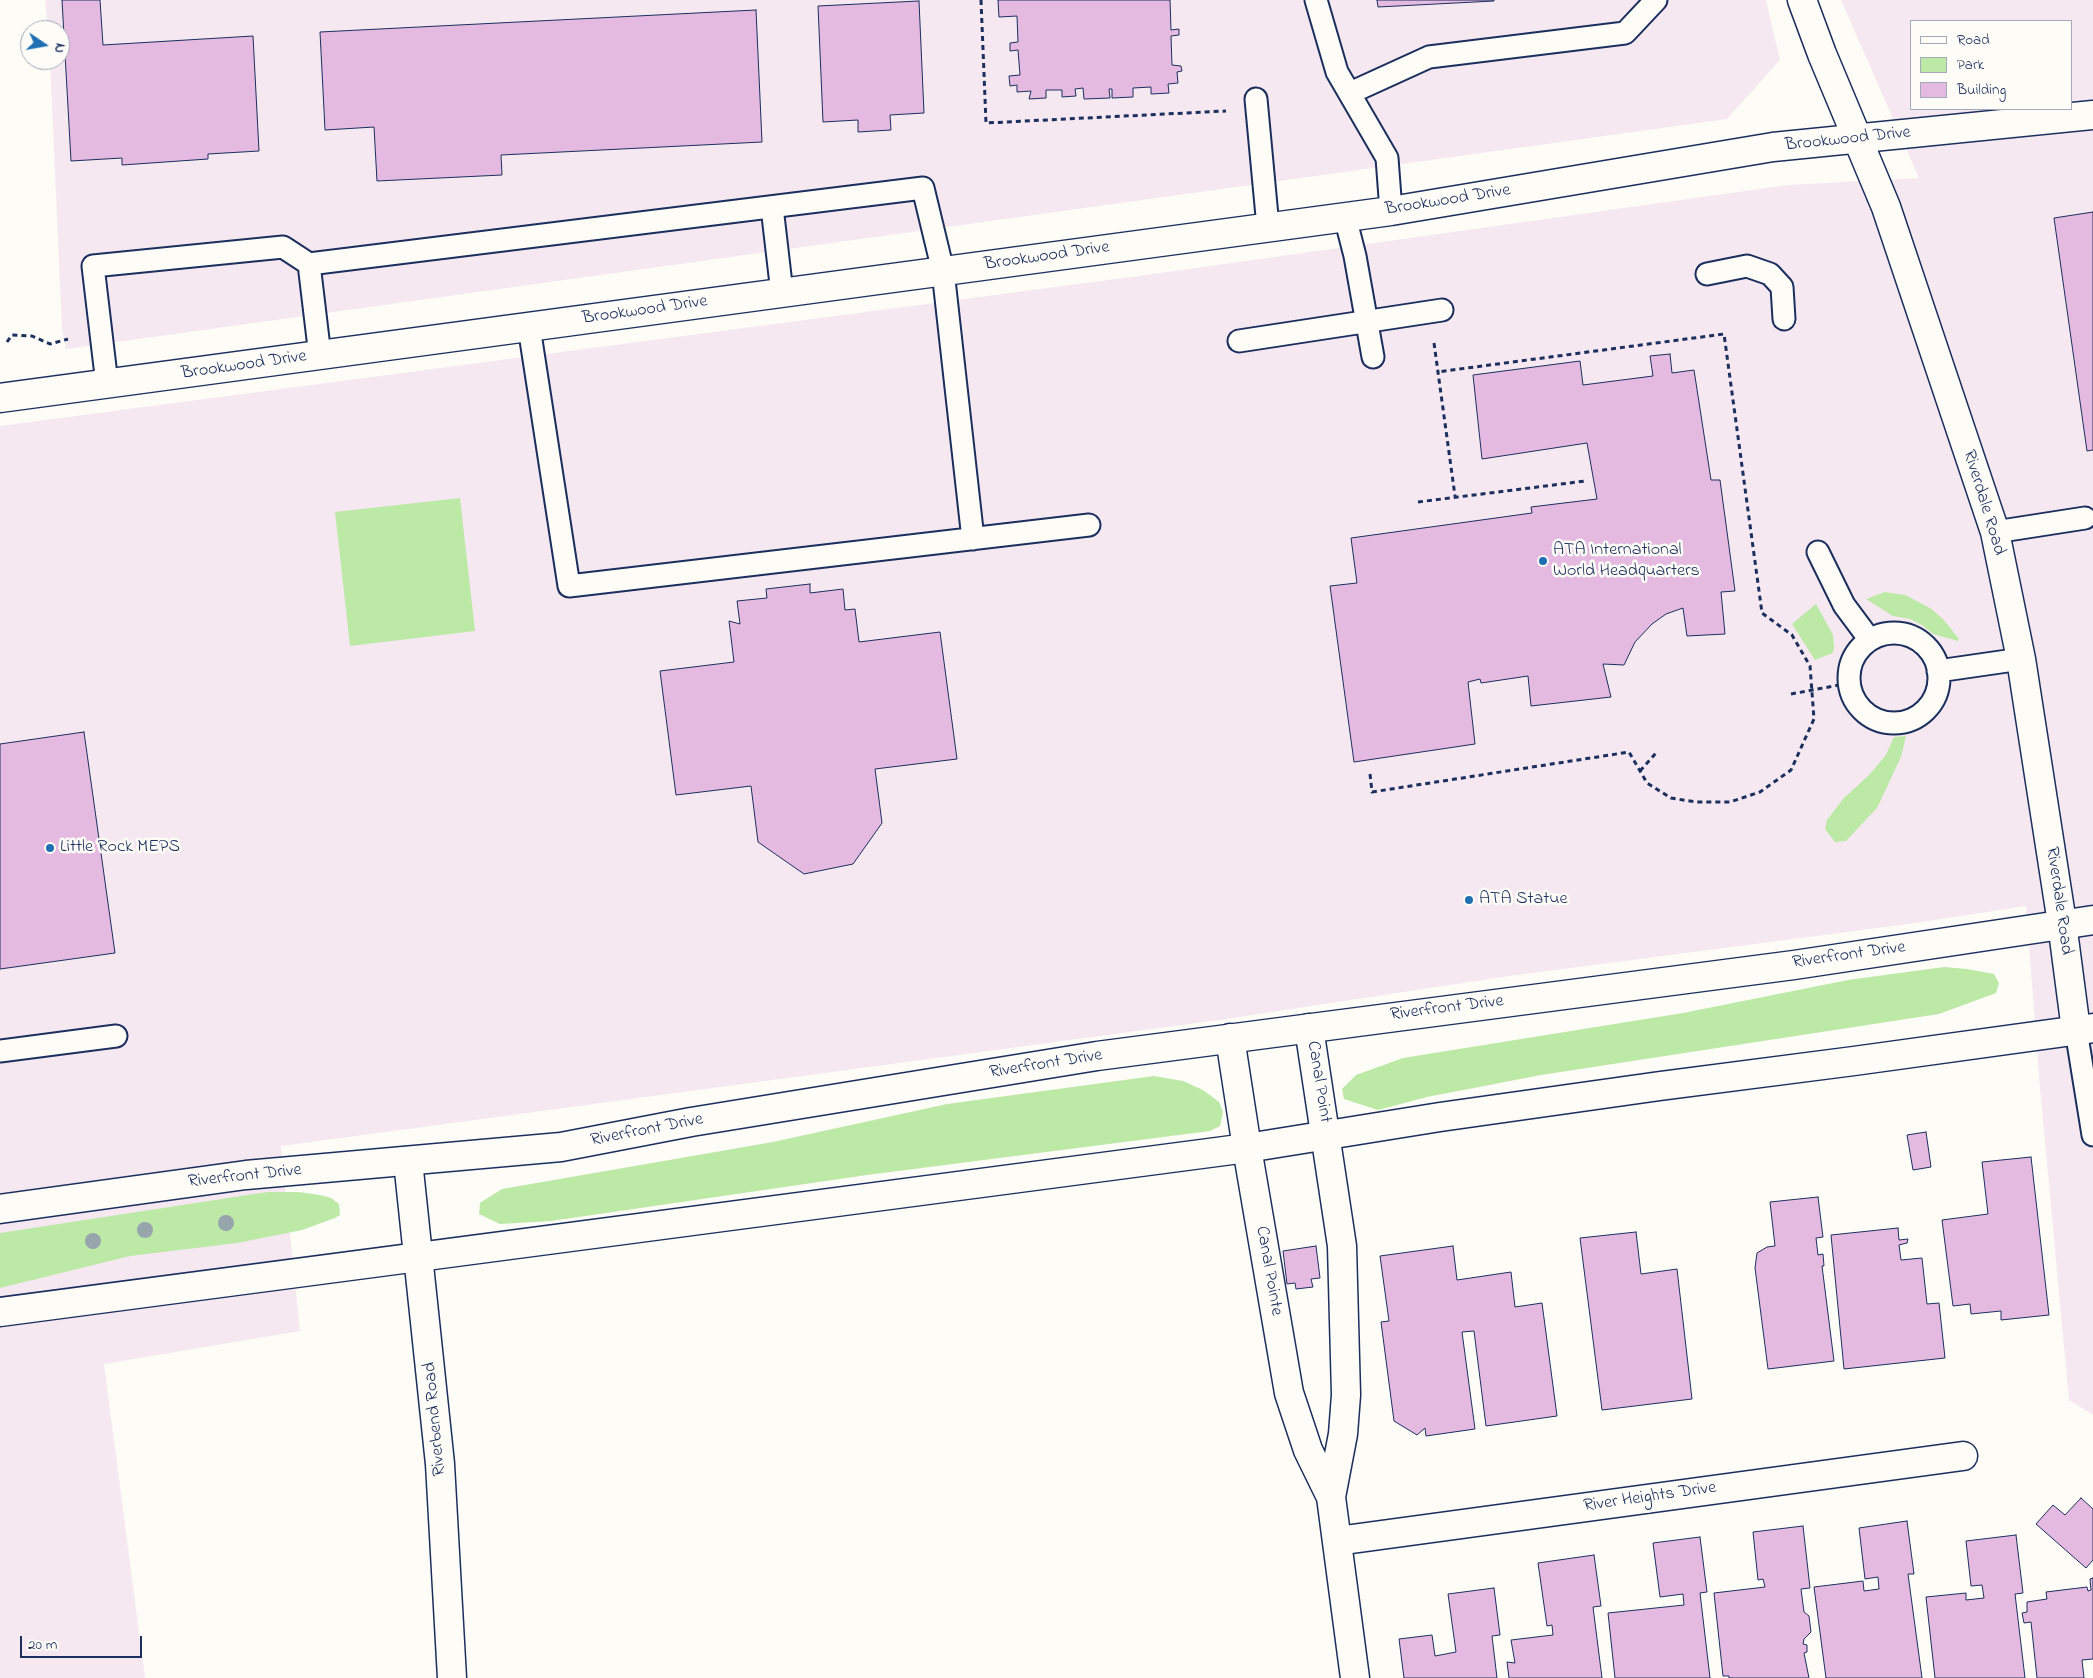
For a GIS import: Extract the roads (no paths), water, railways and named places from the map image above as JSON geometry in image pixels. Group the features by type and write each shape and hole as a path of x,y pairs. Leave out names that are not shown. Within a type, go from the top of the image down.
{"street":[{"name":"Riverdale Road","path":"1802,0 1856,139 1886,207 1995,532 2020,659 2062,923 2084,1029"},
{"name":"Brookwood Drive","path":"0,398 1391,211 1773,147 2093,115"},
{"name":"Riverfront Drive","path":"0,1209 246,1175 561,1147 701,1120 1097,1056 1794,965 1966,940 2062,923 2093,920"},
{"name":"Canal Point","path":"1309,1028 1326,1136"},
{"path":"0,1312 1247,1148 1440,1117 1640,1088 1854,1062 2084,1029"},
{"name":"Canal Pointe","path":"1230,1038 1289,1393 1308,1450 1332,1497"},
{"name":"Canal Pointe","path":"1326,1136 1342,1246 1346,1395 1343,1434 1332,1497 1355,1678"},
{"name":"Riverbend Road","path":"408,1161 440,1464 452,1678"},
{"name":"River Heights Drive","path":"1338,1541 1963,1456"}],"lane":[{"path":"1316,0 1337,72 1387,158 1391,211"},
{"path":"1350,93 1429,57 1625,32 1656,0"},
{"path":"1256,104 1268,227"},
{"path":"107,384 93,266 283,247 309,264 923,188 943,271 973,539"},
{"path":"772,207 782,293"},
{"path":"1345,217 1355,256 1374,357"},
{"path":"309,264 320,356"},
{"path":"1707,274 1747,266 1770,274 1782,287 1784,319"},
{"path":"1240,341 1436,312"},
{"path":"529,327 569,586 1089,525"},
{"path":"1995,532 2085,518"},
{"path":"1818,552 1844,605 1870,640"},
{"path":"1898,633 1912,636 1925,645 1934,657 1938,671 1938,686 1933,700 1923,712 1911,720 1897,723 1882,721 1869,715 1858,705 1850,683 1851,663 1858,650 1870,640 1883,634 1898,633"},
{"path":"1938,671 2020,659"},
{"path":"2084,1029 2093,1135"},
{"path":"0,1051 116,1036"}],"place":[{"name":"ATA International World Headquarters","path":"1543,561"},
{"name":"Little Rock MEPS","path":"50,848"},
{"name":"ATA Statue","path":"1469,900"}]}
